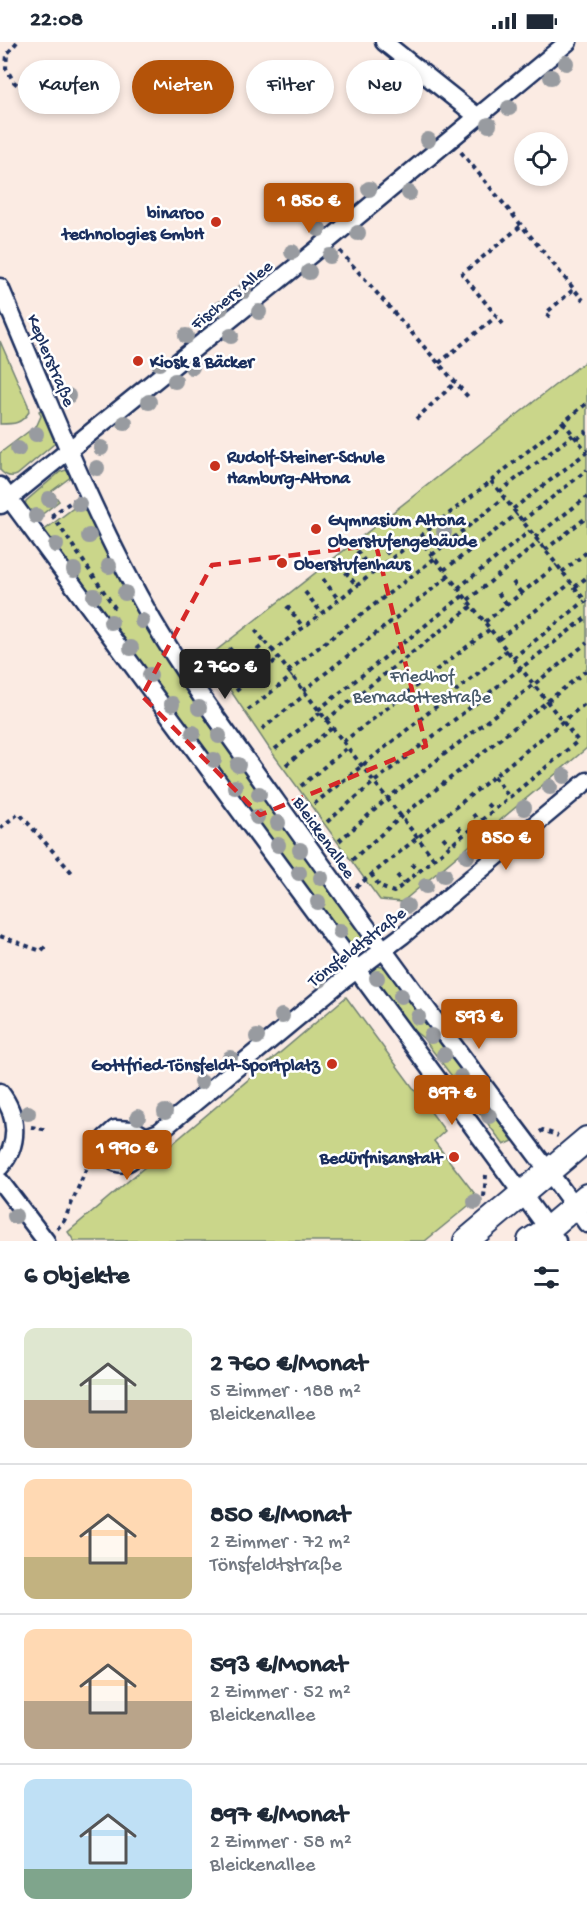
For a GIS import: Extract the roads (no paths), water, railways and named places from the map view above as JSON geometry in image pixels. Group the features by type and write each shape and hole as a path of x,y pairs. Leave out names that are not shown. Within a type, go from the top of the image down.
{"main road":[{"path":"466,1241 587,1139"},
{"path":"545,1237 583,1209"}],"street":[{"path":"384,42 478,117"},
{"name":"Fischers Allee","path":"3,496 68,449 451,140 568,42"},
{"name":"Keplerstraße","path":"0,287 68,449"},
{"name":"Bleickenallee","path":"68,449 120,560 181,665 383,950 549,1171 583,1209"},
{"path":"3,496 32,530 523,1194 545,1237"},
{"name":"Tönsfeldtstraße","path":"146,1137 159,1132 587,781"},
{"path":"0,1092 11,1109 15,1124 14,1140 8,1159 0,1167"},
{"path":"0,1181 50,1238"}],"place":[{"name":"binaroo technologies GmbH","path":"216,222"},
{"name":"Kiosk & Bäcker","path":"138,361"},
{"name":"Rudolf-Steiner-Schule Hamburg-Altona","path":"215,466"},
{"name":"Gymnasium Altona Oberstufengebäude","path":"316,529"},
{"name":"Oberstufenhaus","path":"282,563"},
{"name":"Gottfried-Tönsfeldt-Sportplatz","path":"332,1064"},
{"name":"Bedürfnisanstalt","path":"454,1157"}],"park label":[{"name":"Friedhof Bernadottestraße","path":"422,685"}]}
